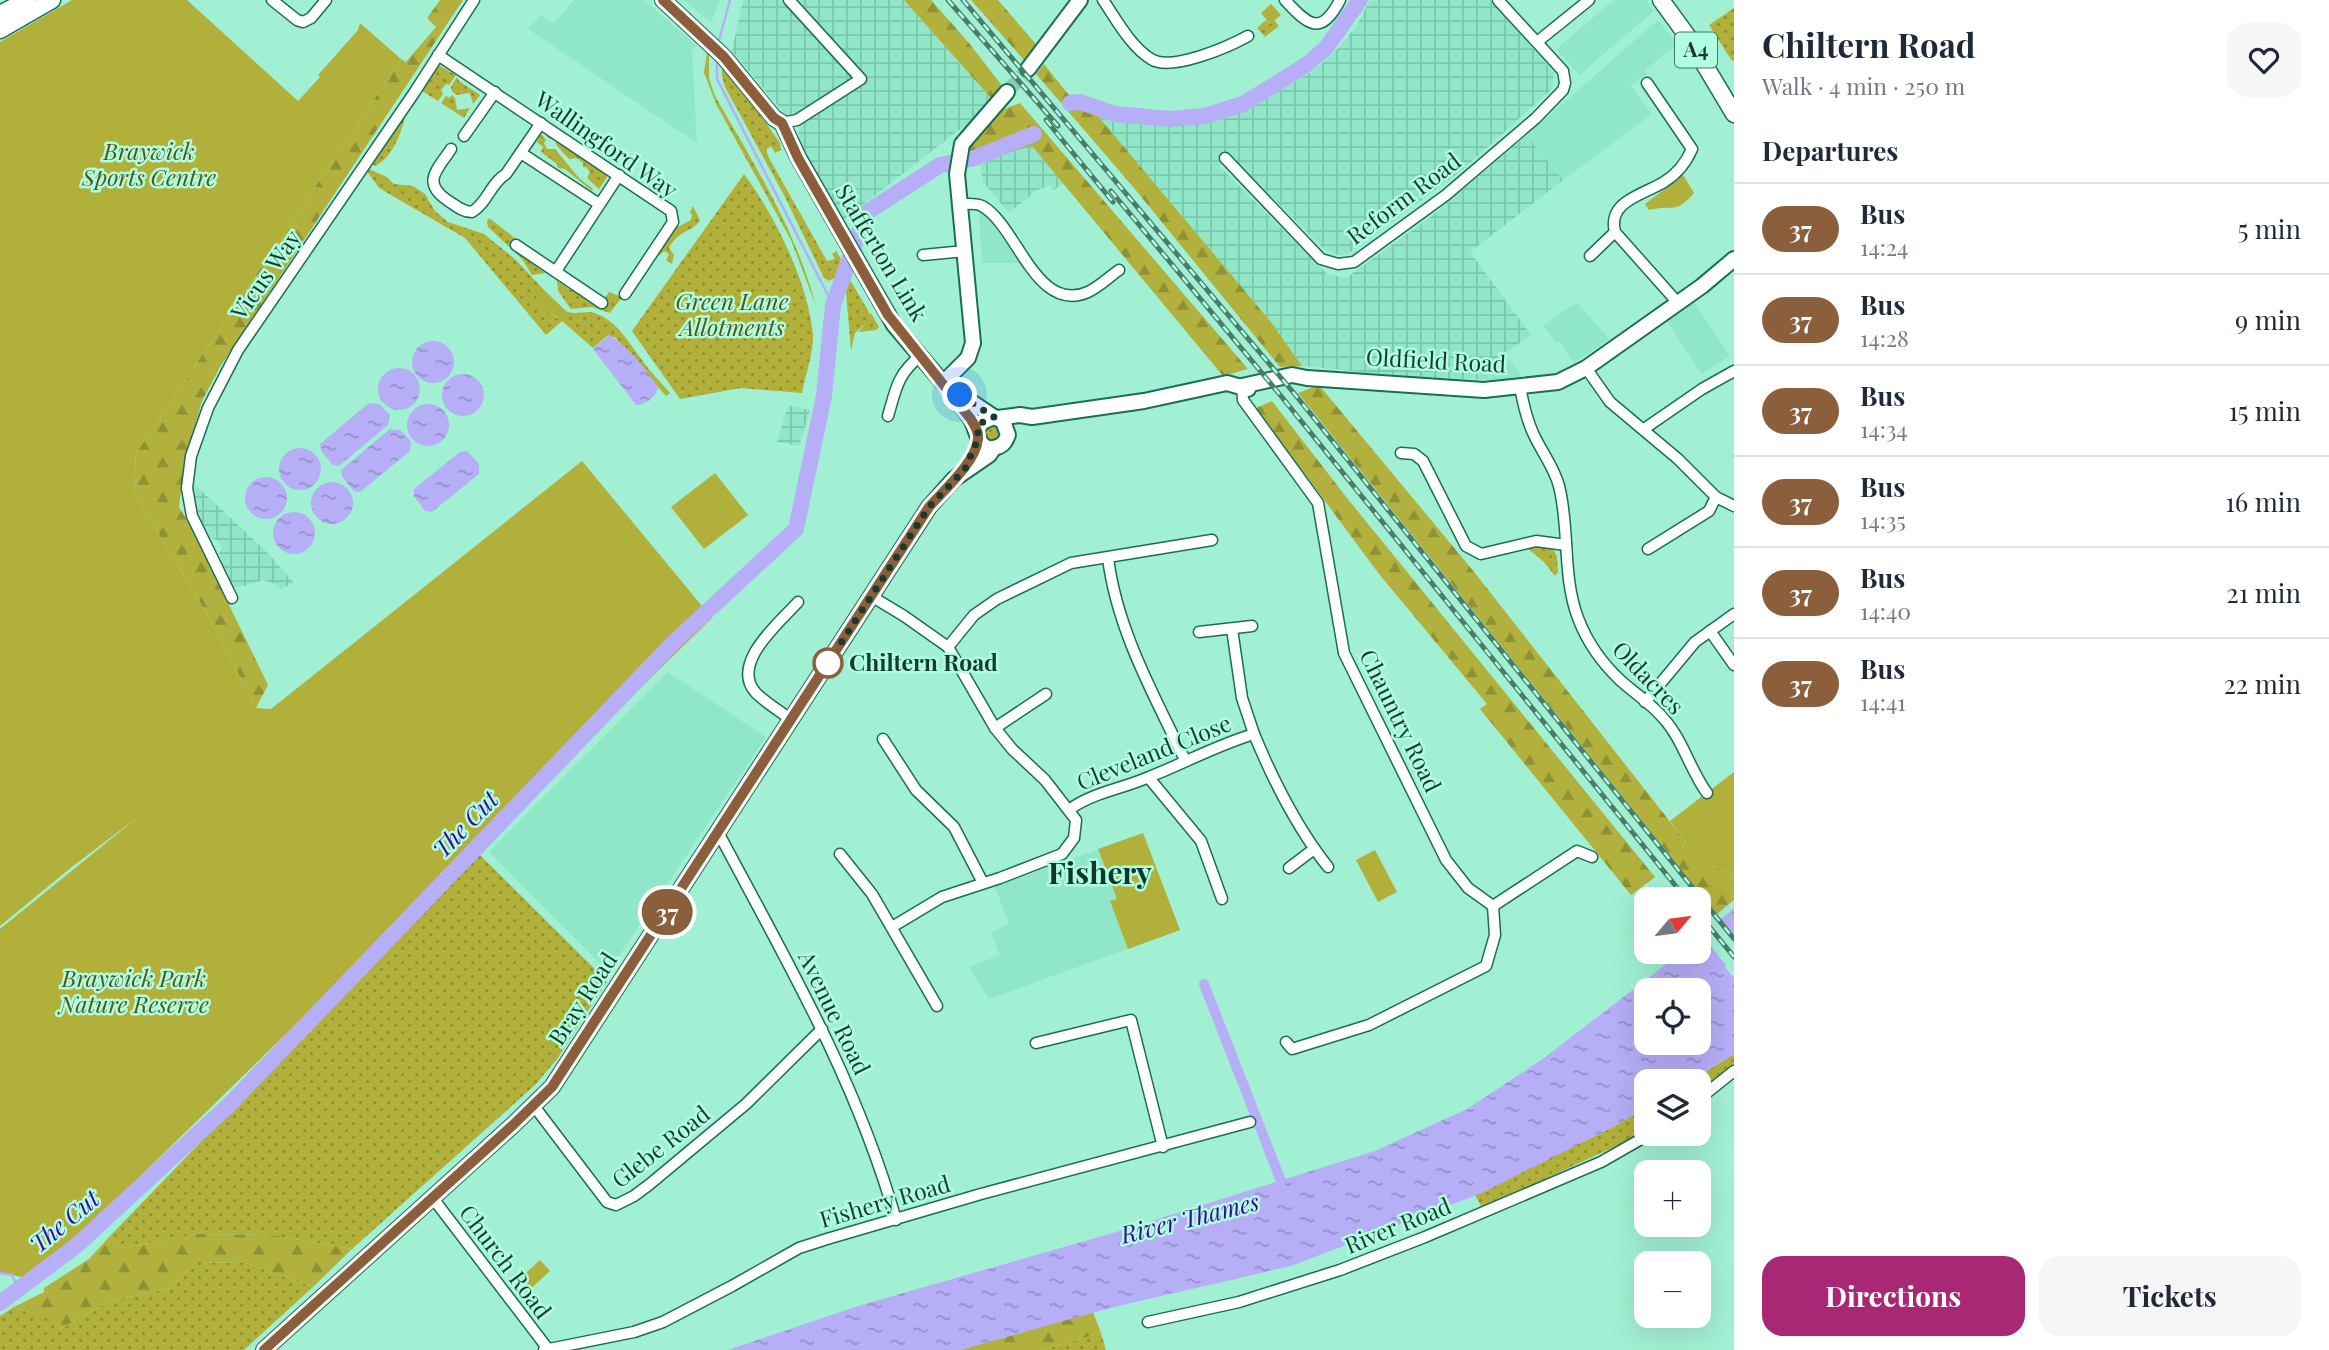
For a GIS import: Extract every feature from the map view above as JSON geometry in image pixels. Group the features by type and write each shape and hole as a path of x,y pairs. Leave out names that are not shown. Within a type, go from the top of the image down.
{"main road":[{"path":"0,15 27,0"},
{"path":"0,30 52,0"},
{"name":"Stafferton Link","path":"663,0 724,57 774,118 782,123 798,158 894,325 943,383 1002,417"},
{"path":"1028,69 1080,0"},
{"name":"A4","path":"1661,0 1732,104"},
{"path":"1007,92 962,144 957,174 973,343 968,358 943,383 970,418 984,446 994,448 1003,444 1008,435 1032,417"},
{"name":"Oldfield Road","path":"1002,417 1032,417 1144,401 1227,383 1242,386 1255,393 1307,378 1484,390 1558,382 1586,368 1678,303 1734,259"},
{"path":"965,469 982,422 1002,417 1008,435"},
{"name":"Bray Road","path":"264,1350 552,1087 929,507 965,469 989,455 994,448"}],"street":[{"path":"272,0 303,22 326,0"},
{"name":"Vicus Way","path":"232,598 211,550 192,516 187,488 191,456 208,408 237,350 474,0"},
{"path":"782,123 797,120 861,79 789,0"},
{"path":"1103,0 1137,46 1149,58 1159,63 1172,63 1199,56 1235,37 1248,36"},
{"path":"1285,0 1304,20 1313,24 1322,23 1333,14 1340,0"},
{"path":"1498,0 1537,42 1589,0"},
{"name":"Reform Road","path":"1225,158 1321,258 1326,262 1338,264 1354,262 1446,195 1558,97 1565,83 1565,76 1537,42"},
{"name":"Wallingford Way","path":"438,55 668,209 674,218 625,294"},
{"path":"1647,83 1692,149 1687,160 1672,177 1619,206 1613,223 1615,232 1678,303"},
{"path":"464,136 495,92"},
{"path":"451,149 433,177 434,187 438,194 464,211 474,212 541,123"},
{"path":"521,153 598,204"},
{"path":"555,271 619,175"},
{"path":"961,204 981,205 997,220 1047,288 1067,295 1087,292 1119,270"},
{"path":"1590,256 1615,232"},
{"path":"516,246 603,303"},
{"path":"923,255 965,251"},
{"path":"888,416 898,379 905,368 920,356"},
{"path":"1586,368 1610,402 1678,458 1716,497 1734,506"},
{"path":"1644,429 1702,389 1734,371"},
{"name":"Chauntry Road","path":"1242,386 1245,403 1318,503 1344,653 1446,860 1468,888 1493,906"},
{"name":"Oldacres","path":"1520,387 1532,432 1558,482 1565,512 1572,598 1587,638 1618,678 1671,727 1698,781 1707,793"},
{"path":"1401,453 1414,454 1423,461 1466,545 1481,554 1536,541 1566,545"},
{"path":"1648,549 1709,511 1716,497"},
{"path":"947,647 974,615 997,599 1071,563 1212,540"},
{"path":"1108,558 1131,646 1185,760"},
{"path":"871,596 947,647 995,728 1012,749 1045,780 1070,809 1076,821 1074,838 1062,854 942,897 892,927"},
{"path":"791,720 754,691 748,669 754,652 798,602"},
{"path":"1646,702 1695,642 1734,614"},
{"path":"1199,632 1252,625"},
{"name":"Cleveland Close","path":"1232,629 1242,698 1254,734 1268,768 1314,849 1328,867"},
{"path":"1710,631 1734,665"},
{"path":"995,728 1046,694"},
{"name":"Cleveland Close","path":"1070,809 1085,798 1149,778 1227,742 1254,734"},
{"path":"883,739 916,790 954,827 983,883"},
{"path":"1149,778 1201,841 1222,899"},
{"name":"Avenue Road","path":"718,832 847,1080 874,1148 896,1220"},
{"path":"1289,868 1314,849"},
{"path":"1286,1042 1292,1049 1369,1025 1486,966 1495,935 1493,906 1577,851 1592,857"},
{"path":"840,854 872,894 937,1006"},
{"path":"1036,1043 1131,1020 1163,1147"},
{"name":"Glebe Road","path":"534,1106 607,1202 616,1205 650,1184 746,1104 822,1028"},
{"path":"1711,1089 1734,1071"},
{"name":"Fishery Road","path":"546,1350 634,1332 663,1322 799,1248 981,1194 1250,1122"},
{"name":"River Road","path":"1147,1322 1252,1298 1339,1270 1601,1163 1634,1143"},
{"name":"Church Road","path":"432,1198 546,1350"}],"shaded area":[{"path":"574,0 644,0 696,45 692,51 697,143 528,29 541,15 554,24"},
{"path":"684,0 720,0 711,23"},
{"path":"743,0 904,0 991,98 968,123 843,220 800,143 798,127 732,51"},
{"path":"1370,0 1490,0 1554,73 1552,89 1461,171 1348,254 1335,255 1322,247 1231,156 1219,166 1327,274 1346,278 1432,216 1527,135 1563,180 1470,252 1531,335 1486,367 1489,380 1414,377 1302,366 1271,322 1098,116 1141,124 1177,125 1236,113 1256,105 1311,72 1332,55 1356,27"},
{"path":"1614,0 1646,0 1654,11 1579,75 1556,49"},
{"path":"1658,20 1680,47 1669,51 1645,70 1647,73 1631,86 1652,114 1563,180 1527,135"},
{"path":"1032,146 1063,183 1054,190 1050,185 1037,190 1009,213 983,182 980,161"},
{"path":"979,211 987,216 1003,238 1018,261 1016,263 982,263"},
{"path":"1577,302 1609,339 1574,363 1560,341 1556,343 1543,326"},
{"path":"1692,302 1730,356 1702,374 1666,320"},
{"path":"1505,354 1523,378 1489,380 1485,367"},
{"path":"788,405 810,410 799,446 777,442"},
{"path":"193,483 265,550 294,583 281,589 263,580 237,588 232,586 219,554 222,548 217,540 210,538 197,515"},
{"path":"668,672 766,737 608,972 489,852"},
{"path":"1143,833 1180,930 989,999 969,967 1000,955 991,932 1009,924 995,887"}],"green space":[{"path":"72,0 187,0 298,101 358,30 360,23 401,59 136,453 134,493 212,623 256,708 271,709 582,461 712,618 34,1280 0,1272 0,929 138,817 0,926 0,42"},
{"path":"440,0 463,0 220,367 202,401 184,466 179,507 210,558 268,685 256,708 212,623 134,493 136,453 401,59 406,62 436,27 427,18"},
{"path":"904,0 931,0 1003,87 991,98"},
{"path":"971,0 998,0 1041,50 1030,67"},
{"path":"1271,4 1281,15 1270,24 1261,13"},
{"path":"1734,8 1734,60 1732,61 1709,25"},
{"path":"1266,20 1270,24 1274,20 1279,26 1265,37 1257,28"},
{"path":"707,52 709,79 715,96 786,224 808,278 816,306 791,240 716,104 704,72"},
{"path":"1044,64 1068,94 1098,116 1271,322 1302,366 1280,367 1134,188 1036,74"},
{"path":"438,65 456,75 449,85 446,84 441,90 443,94 438,101 422,91"},
{"path":"722,67 737,82 780,143 781,150 775,153 771,146 766,150 769,158 827,261 835,259 832,254 836,251 841,259 836,277 829,281 824,278 784,195 725,87"},
{"path":"457,77 480,95 473,104 470,93 456,95 452,91 451,87"},
{"path":"452,95 457,110 470,108 464,118 441,103 446,96 449,98"},
{"path":"1020,103 1248,369 1223,376 1032,146 980,161 971,154 968,149 982,124 994,114"},
{"path":"407,109 392,149 382,162 375,166 368,161"},
{"path":"543,130 606,172 607,177 599,189 587,178 590,172 583,167 583,163 577,158 569,159 555,140 548,138"},
{"path":"539,132 546,140 544,143 547,149 555,149 592,191 565,169 558,168 557,164 541,152 543,147 537,142 539,138 534,136"},
{"path":"364,167 385,176 394,184 413,186 425,194 435,211 448,222 484,234 516,260 543,289 535,300 558,319 566,311 589,312 611,322 670,393 666,396 616,338 608,335 593,348 562,321 546,335 465,238 379,188"},
{"name":"Green Lane Allotments","path":"744,174 767,209 788,250 810,315 813,341 802,393 741,388 680,399 632,331"},
{"path":"1683,175 1694,193 1688,200 1674,208 1649,210 1645,204"},
{"path":"693,206 700,220 677,237 669,248 674,255 672,264 666,260 669,254 664,251 659,256 657,251 672,230 691,220 690,212"},
{"path":"489,218 516,239 511,247 545,273 532,275 522,259 488,227"},
{"path":"847,275 869,315 871,313 879,327 876,330 858,332 866,323 855,333 851,350 845,280"},
{"path":"557,281 570,290 575,289 589,302 601,304 609,292 622,297 610,313 592,307 571,309 558,291"},
{"path":"543,289 566,311 559,319 534,300"},
{"path":"1319,385 1475,573 1686,842 1682,847 1716,868 1734,875 1734,900 1717,914 1712,908 1712,887 1695,887 1298,393"},
{"path":"1272,401 1347,498 1655,877 1642,887 1634,887 1631,895 1480,709 1487,704 1379,574 1256,408"},
{"path":"992,424 998,427 1001,433 998,439 992,442 986,439 983,433 986,427"},
{"path":"715,473 748,515 704,549 671,507"},
{"path":"1541,545 1553,548 1557,557 1558,572 1555,576 1544,562 1525,546"},
{"path":"1734,772 1734,875 1682,848 1686,842 1670,821"},
{"path":"1143,833 1180,930 1128,949 1110,901 1117,899 1098,849"},
{"path":"1375,850 1397,892 1378,902 1356,860"},
{"path":"476,851 607,981 557,1059 535,1085 352,1249 272,1235 198,1234 122,1248 111,1235 306,1033"},
{"path":"1734,1054 1734,1066 1711,1084 1710,1069"},
{"path":"1634,1115 1634,1138 1482,1208 1475,1195"},
{"path":"197,1234 272,1235 352,1249 313,1287 246,1263 197,1262 168,1289 110,1301 60,1329 56,1321 14,1307 44,1292 44,1288 89,1259 111,1235 122,1248"},
{"path":"540,1260 550,1271 526,1293 516,1282"},
{"path":"197,1262 246,1263 313,1287 244,1350 0,1350 0,1316 14,1307 57,1321 60,1329 110,1301 168,1289"},
{"path":"1093,1312 1101,1333 1041,1350 960,1350"},
{"path":"1101,1333 1106,1350 1041,1350"}],"water":[{"path":"609,335 636,358 658,388 646,402 636,405 593,349"},
{"path":"433,341 448,347 454,362 448,377 433,383 418,377 412,362 418,347"},
{"path":"399,368 414,374 420,389 414,404 399,410 384,404 378,389 384,374"},
{"path":"463,374 478,380 484,395 478,410 463,416 448,410 442,395 448,380"},
{"path":"369,403 379,404 390,415 388,425 339,466 333,465 321,451 320,444"},
{"path":"428,404 443,410 449,425 443,440 428,446 413,440 407,425 413,410"},
{"path":"390,429 400,430 411,441 410,451 360,492 354,491 342,477 341,470"},
{"path":"300,448 315,454 321,469 315,484 300,490 285,484 279,469 285,454"},
{"path":"467,451 479,464 479,474 432,512 425,511 414,496 414,489 460,452"},
{"path":"266,477 281,483 287,498 281,513 266,519 251,513 245,498 251,483"},
{"path":"332,482 347,488 353,503 347,518 332,524 317,518 311,503 317,488"},
{"path":"294,512 309,518 315,533 309,548 294,554 279,548 273,533 279,518"},
{"name":"River Thames","path":"1734,908 1734,959 1725,967 1734,978 1734,1054 1709,1069 1634,1069 1634,1115 1482,1193 1291,1266 1114,1307 960,1350 728,1350 858,1306 1113,1233 1375,1151 1467,1109 1544,1058 1634,989 1634,1055 1711,1055 1711,978 1648,978 1666,964 1712,964 1712,927"}],"pier":[{"path":"1719,917 1734,935 1734,964 1730,967 1734,975 1712,948 1712,923"}],"waterway":[{"path":"718,44 730,0"},
{"path":"1070,103 1080,102 1115,114 1171,119 1205,116 1243,104 1306,65 1326,48 1360,0"},
{"path":"717,57 717,79 833,305"},
{"name":"The Cut","path":"0,1303 76,1246 229,1105 673,643 796,529 824,396 833,305 866,213 940,165 975,158 1034,134"},
{"path":"1204,984 1281,1181"},
{"path":"0,1273 12,1275 19,1290"}],"tunnel":[{"path":"1007,92 1028,69"}],"railway":[{"path":"948,0 1058,126"},
{"path":"963,0 1293,392 1734,939"},
{"path":"1046,120 1113,202"},
{"path":"1111,191 1281,396 1677,887"},
{"path":"1712,930 1734,957"}],"bus line":[{"name":"37","path":"264,1350 552,1087 929,507 965,469 978,439 977,430 970,418 894,325 798,158 782,123 774,118 724,57 663,0"}],"place":[{"name":"Chiltern Road","path":"828,663"}],"district":[{"name":"Fishery","path":"1100,874"}],"route":[{"path":"828,663 929,507 965,469 978,439 978,426 994,417 960,395"}],"park label":[{"name":"Braywick Sports Centre","path":"149,165"},
{"name":"Braywick Park Nature Reserve","path":"134,992"}]}
